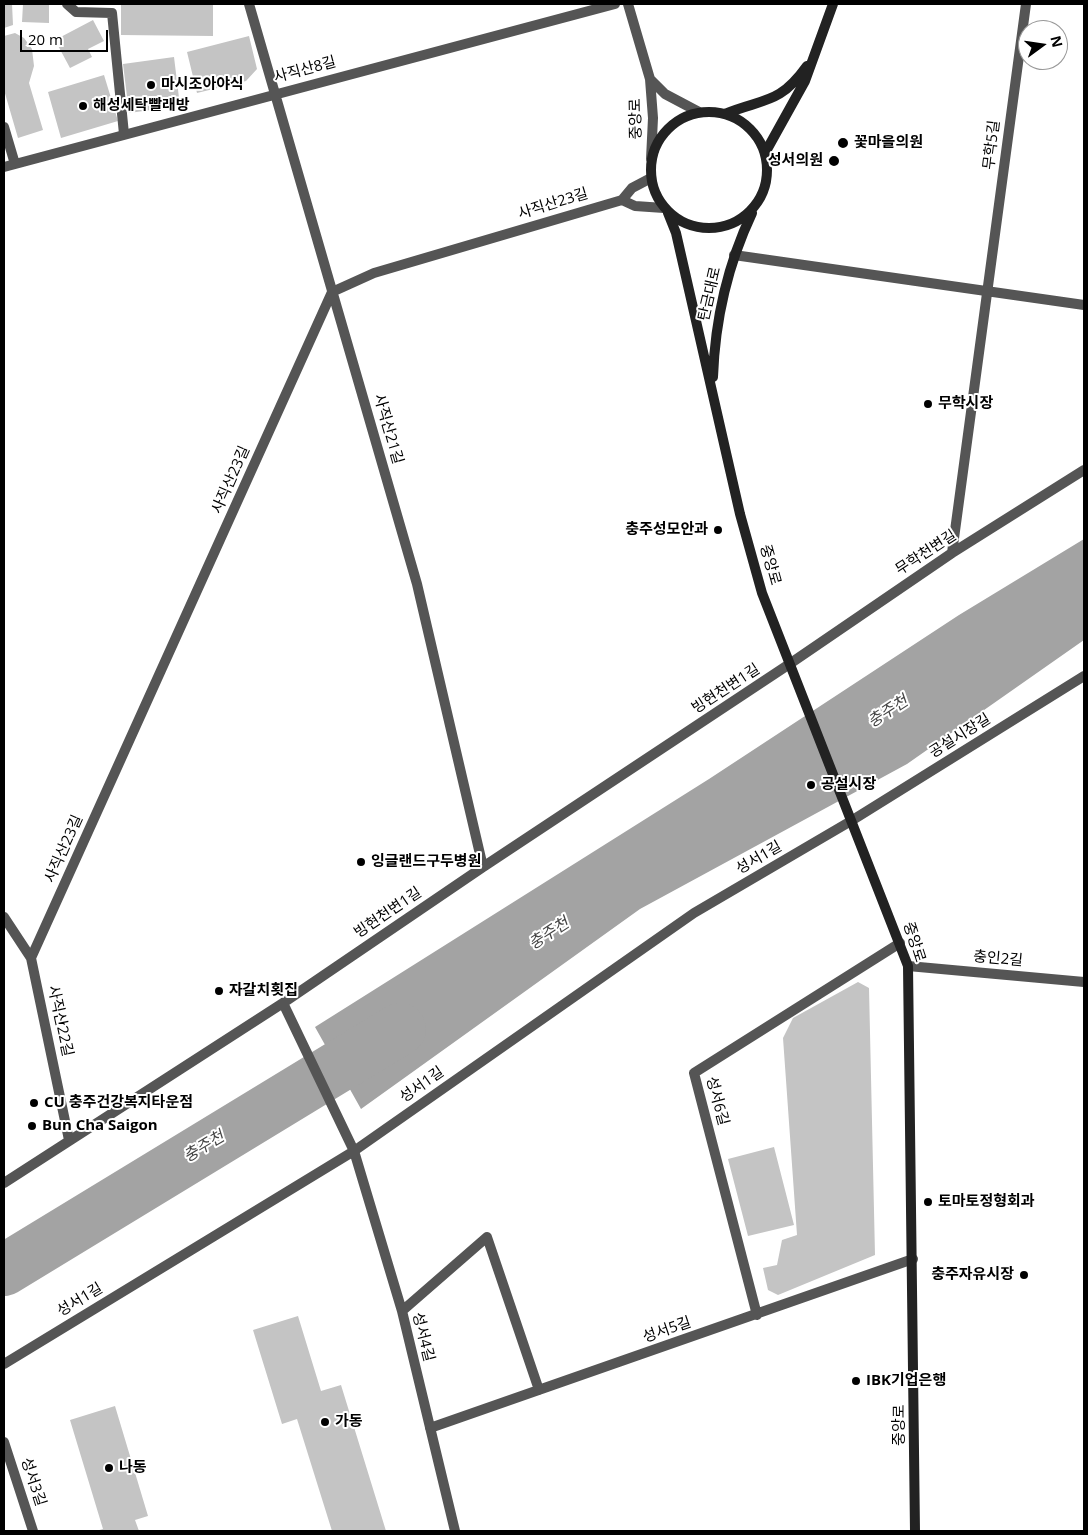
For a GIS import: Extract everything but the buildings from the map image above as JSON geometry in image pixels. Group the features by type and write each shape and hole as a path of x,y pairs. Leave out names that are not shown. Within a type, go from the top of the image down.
{"main road":[{"path":"765,153 794,105 833,4"},
{"path":"713,393 676,233 666,211 655,194 651,178 651,158 657,142 668,128 682,118 699,112 725,114 758,105 779,96 796,80 814,55"},
{"path":"666,211 685,224 703,229 723,228 741,220 755,206 764,190 767,172 765,153 759,140 750,128 725,114"},
{"name":"탄금대로","path":"713,393 714,348 721,305 734,255 755,206"},
{"name":"중앙로","path":"713,393 740,514 759,584 788,665 852,821 908,966 914,1259 916,1531"}],"street":[{"path":"67,4 76,12 112,13 124,134"},
{"name":"사직산21길","path":"249,4 273,94 417,584 483,867"},
{"name":"사직산8길","path":"4,167 615,4"},
{"name":"중앙로","path":"628,4 650,79 653,118 651,158"},
{"name":"무학5길","path":"952,553 989,291 1026,4"},
{"name":"중앙로","path":"650,79 665,94 699,112"},
{"path":"4,127 15,164"},
{"path":"651,178 632,188 622,200 635,206 666,211"},
{"name":"사직산23길","path":"31,958 332,292 374,273 622,200"},
{"path":"734,255 1084,305"},
{"name":"무학천변길","path":"788,665 952,553 1084,470"},
{"name":"빙현천변1길","path":"4,1183 283,1003 483,867 788,665"},
{"name":"공설시장길","path":"852,821 1084,676"},
{"name":"성서1길","path":"4,1364 354,1151 694,913 852,821"},
{"name":"사직산22길","path":"4,916 31,958 69,1140"},
{"name":"성서6길","path":"757,1315 694,1073 900,942"},
{"name":"충인2길","path":"908,966 1084,982"},
{"name":"성서4길","path":"283,1003 354,1151 402,1311 455,1531"},
{"path":"402,1311 487,1237 540,1390"},
{"name":"성서5길","path":"430,1428 914,1259"},
{"name":"성서3길","path":"4,1442 33,1531"}],"water":[{"path":"1084,539 1084,640 907,764 640,909 361,1109 315,1027 709,779 959,615"}],"waterway":[{"name":"충주천","path":"4,1270 400,1029"}],"place":[{"name":"마시조아야식","path":"151,85"},
{"name":"해성세탁빨래방","path":"83,106"},
{"name":"꽃마을의원","path":"843,143"},
{"name":"성서의원","path":"834,161"},
{"name":"무학시장","path":"928,404"},
{"name":"충주성모안과","path":"718,530"},
{"name":"공설시장","path":"811,785"},
{"name":"잉글랜드구두병원","path":"361,862"},
{"name":"자갈치횟집","path":"219,991"},
{"name":"CU 충주건강복지타운점","path":"34,1103"},
{"name":"Bun Cha Saigon","path":"32,1126"},
{"name":"토마토정형회과","path":"928,1202"},
{"name":"충주자유시장","path":"1024,1275"},
{"name":"IBK기업은행","path":"856,1381"},
{"name":"가동","path":"325,1422"},
{"name":"나동","path":"109,1468"}]}
